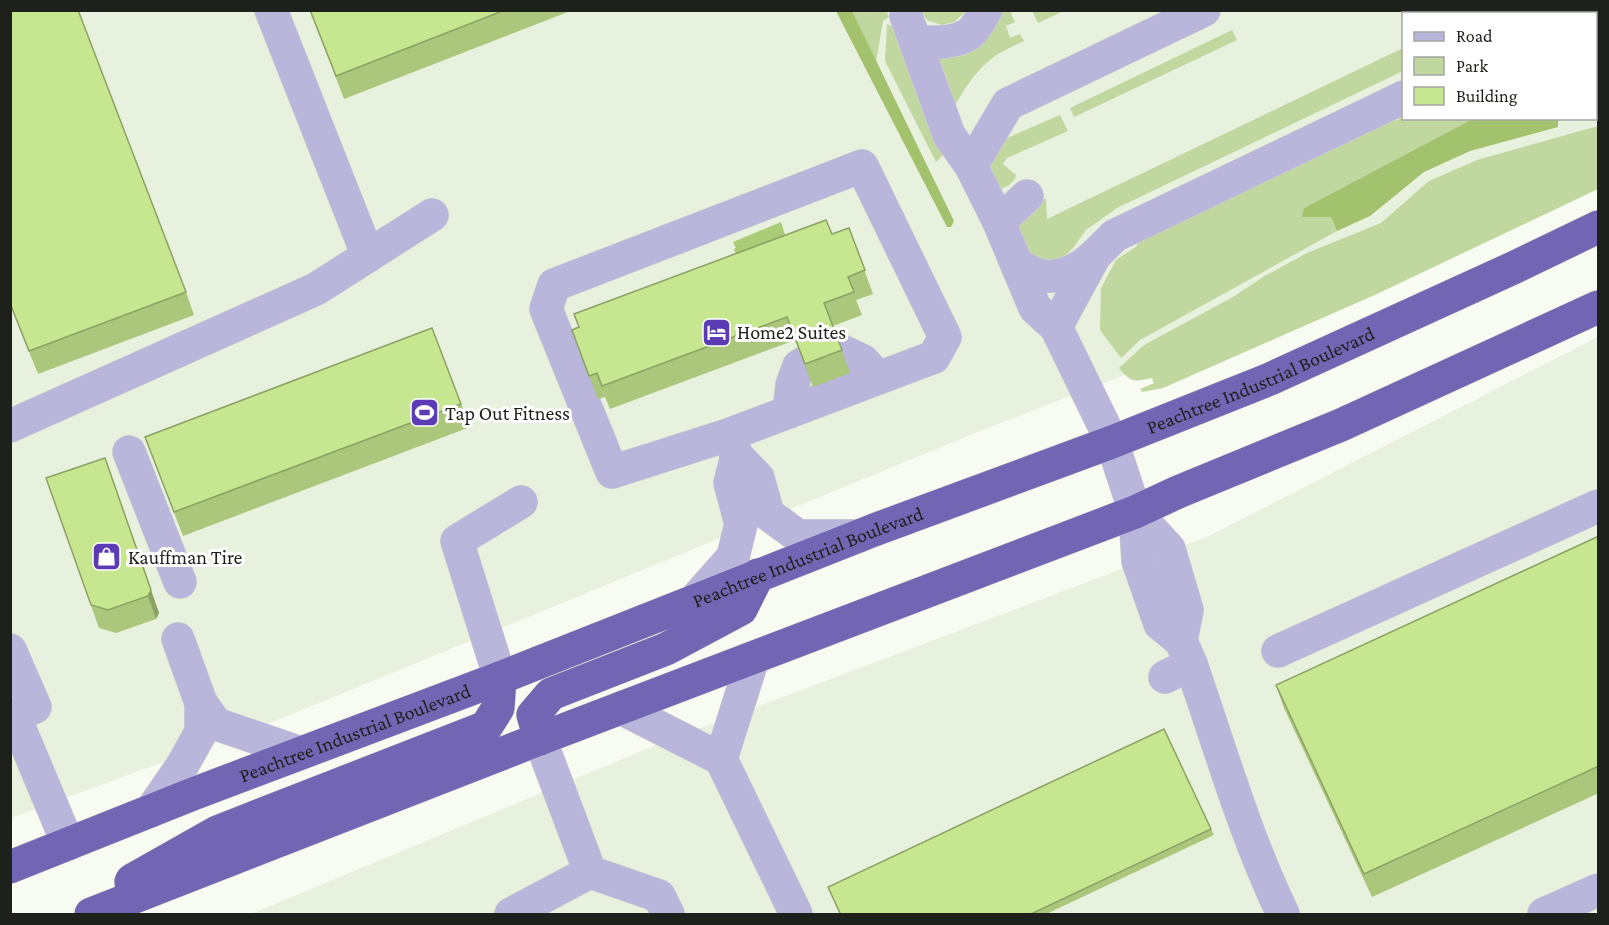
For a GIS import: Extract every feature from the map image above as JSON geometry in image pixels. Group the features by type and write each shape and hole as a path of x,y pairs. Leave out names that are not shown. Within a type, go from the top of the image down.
{"highway":[{"name":"Peachtree Industrial Boulevard","path":"10,867 500,678 758,575 1112,442 1270,379 1599,227"},
{"path":"91,915 540,739 1135,512 1341,425 1599,307"},
{"path":"540,739 533,715 551,694 666,649 741,609 758,575"},
{"path":"125,901 132,880 217,832 486,727 498,708 500,678"}],"street":[{"path":"271,10 368,256"},
{"path":"986,10 979,23 969,34 950,41 911,29 948,135 971,166 999,222 1035,308 1056,327 1112,442 1135,512 1168,549 1187,610 1179,661 1243,815 1268,884 1283,915"},
{"path":"971,166 1008,104 1204,10"},
{"path":"1017,265 1039,274 1052,276 1069,274 1095,256 1114,236 1402,98"},
{"path":"862,166 945,337 934,357 878,378 789,412 732,446 612,472 546,309 554,285 862,166"},
{"path":"999,222 1027,196"},
{"path":"10,426 316,289 432,215"},
{"path":"1056,327 1095,256"},
{"path":"842,351 863,361 878,378"},
{"path":"789,412 792,385 799,366 804,363"},
{"path":"732,446 758,478 768,514 798,536 859,536"},
{"path":"694,601 733,557 741,524 730,483 732,446"},
{"path":"129,452 180,582"},
{"path":"500,678 457,541 521,502"},
{"path":"1278,651 1599,506"},
{"path":"178,639 201,704 216,724 301,753"},
{"path":"10,650 35,707 13,716 68,844"},
{"path":"722,759 753,658"},
{"path":"151,811 183,766 201,732 201,704"},
{"path":"621,708 722,759 796,915"},
{"path":"540,739 590,872"},
{"path":"511,915 590,872 659,896 668,915"},
{"path":"1544,915 1599,890"}],"shaded area":[{"path":"11,11 1598,11 1598,168 1453,248 985,429 280,719 11,818"},
{"path":"836,11 852,11 954,221 951,227 947,227"},
{"path":"1471,120 1558,120 1558,127 1470,151 1424,172 1370,216 1337,231 1331,217 1302,217 1304,208"},
{"path":"781,222 786,238 737,258 733,242"},
{"path":"1598,337 1598,914 251,914 661,743 1207,537"}],"green space":[{"path":"852,11 865,11 866,13 886,11 889,17 883,21 876,62"},
{"path":"921,11 966,11 954,22 942,25 927,20"},
{"path":"999,11 1010,11 1015,22 1006,26 1010,38 1020,34 1024,41 998,54 982,67 963,91 948,118 932,54"},
{"path":"1032,11 1064,11 1038,23"},
{"path":"1598,17 1597,116 1597,18"},
{"path":"887,24 894,27 913,63 943,155 936,162 885,61"},
{"path":"1232,30 1237,40 1074,117 1070,108"},
{"path":"1402,48 1402,71 1117,208 1086,230 1062,259 1034,264 1016,220 1041,198 1046,199 1047,219"},
{"path":"1402,112 1402,120 1473,120 1304,208 1331,217 1337,231 1140,340 1121,358 1100,330 1101,288 1116,260 1137,246 1137,239 1382,121 1399,120 1396,115"},
{"path":"1060,115 1068,131 1007,158 1003,164 1016,175 1015,179 994,193 988,160 1007,138"},
{"path":"1598,126 1598,189 1377,294 1163,388 1142,392 1140,389 1154,383 1152,378 1133,380 1119,368 1144,345 1233,297 1263,277 1307,253 1381,223 1429,181 1477,160"}],"building":[{"path":"10,10 78,10 186,292 29,351 10,303"},
{"path":"310,10 505,10 336,76"},
{"name":"Home2 Suites","path":"826,220 832,234 849,228 865,270 848,277 854,292 824,303 842,350 805,364 787,317 602,386 597,373 589,376 572,330 579,327 574,314"},
{"path":"432,328 461,404 174,512 145,437"},
{"name":"Kauffman Tire","path":"105,458 151,590 148,596 108,610 91,605 46,478"},
{"path":"1599,536 1599,766 1364,874 1276,685"},
{"path":"1164,729 1211,829 1029,915 841,915 828,887"}],"place":[{"name":"Home2 Suites","path":"716,332"},
{"name":"Tap Out Fitness","path":"424,413"},
{"name":"Kauffman Tire","path":"107,557"}]}
